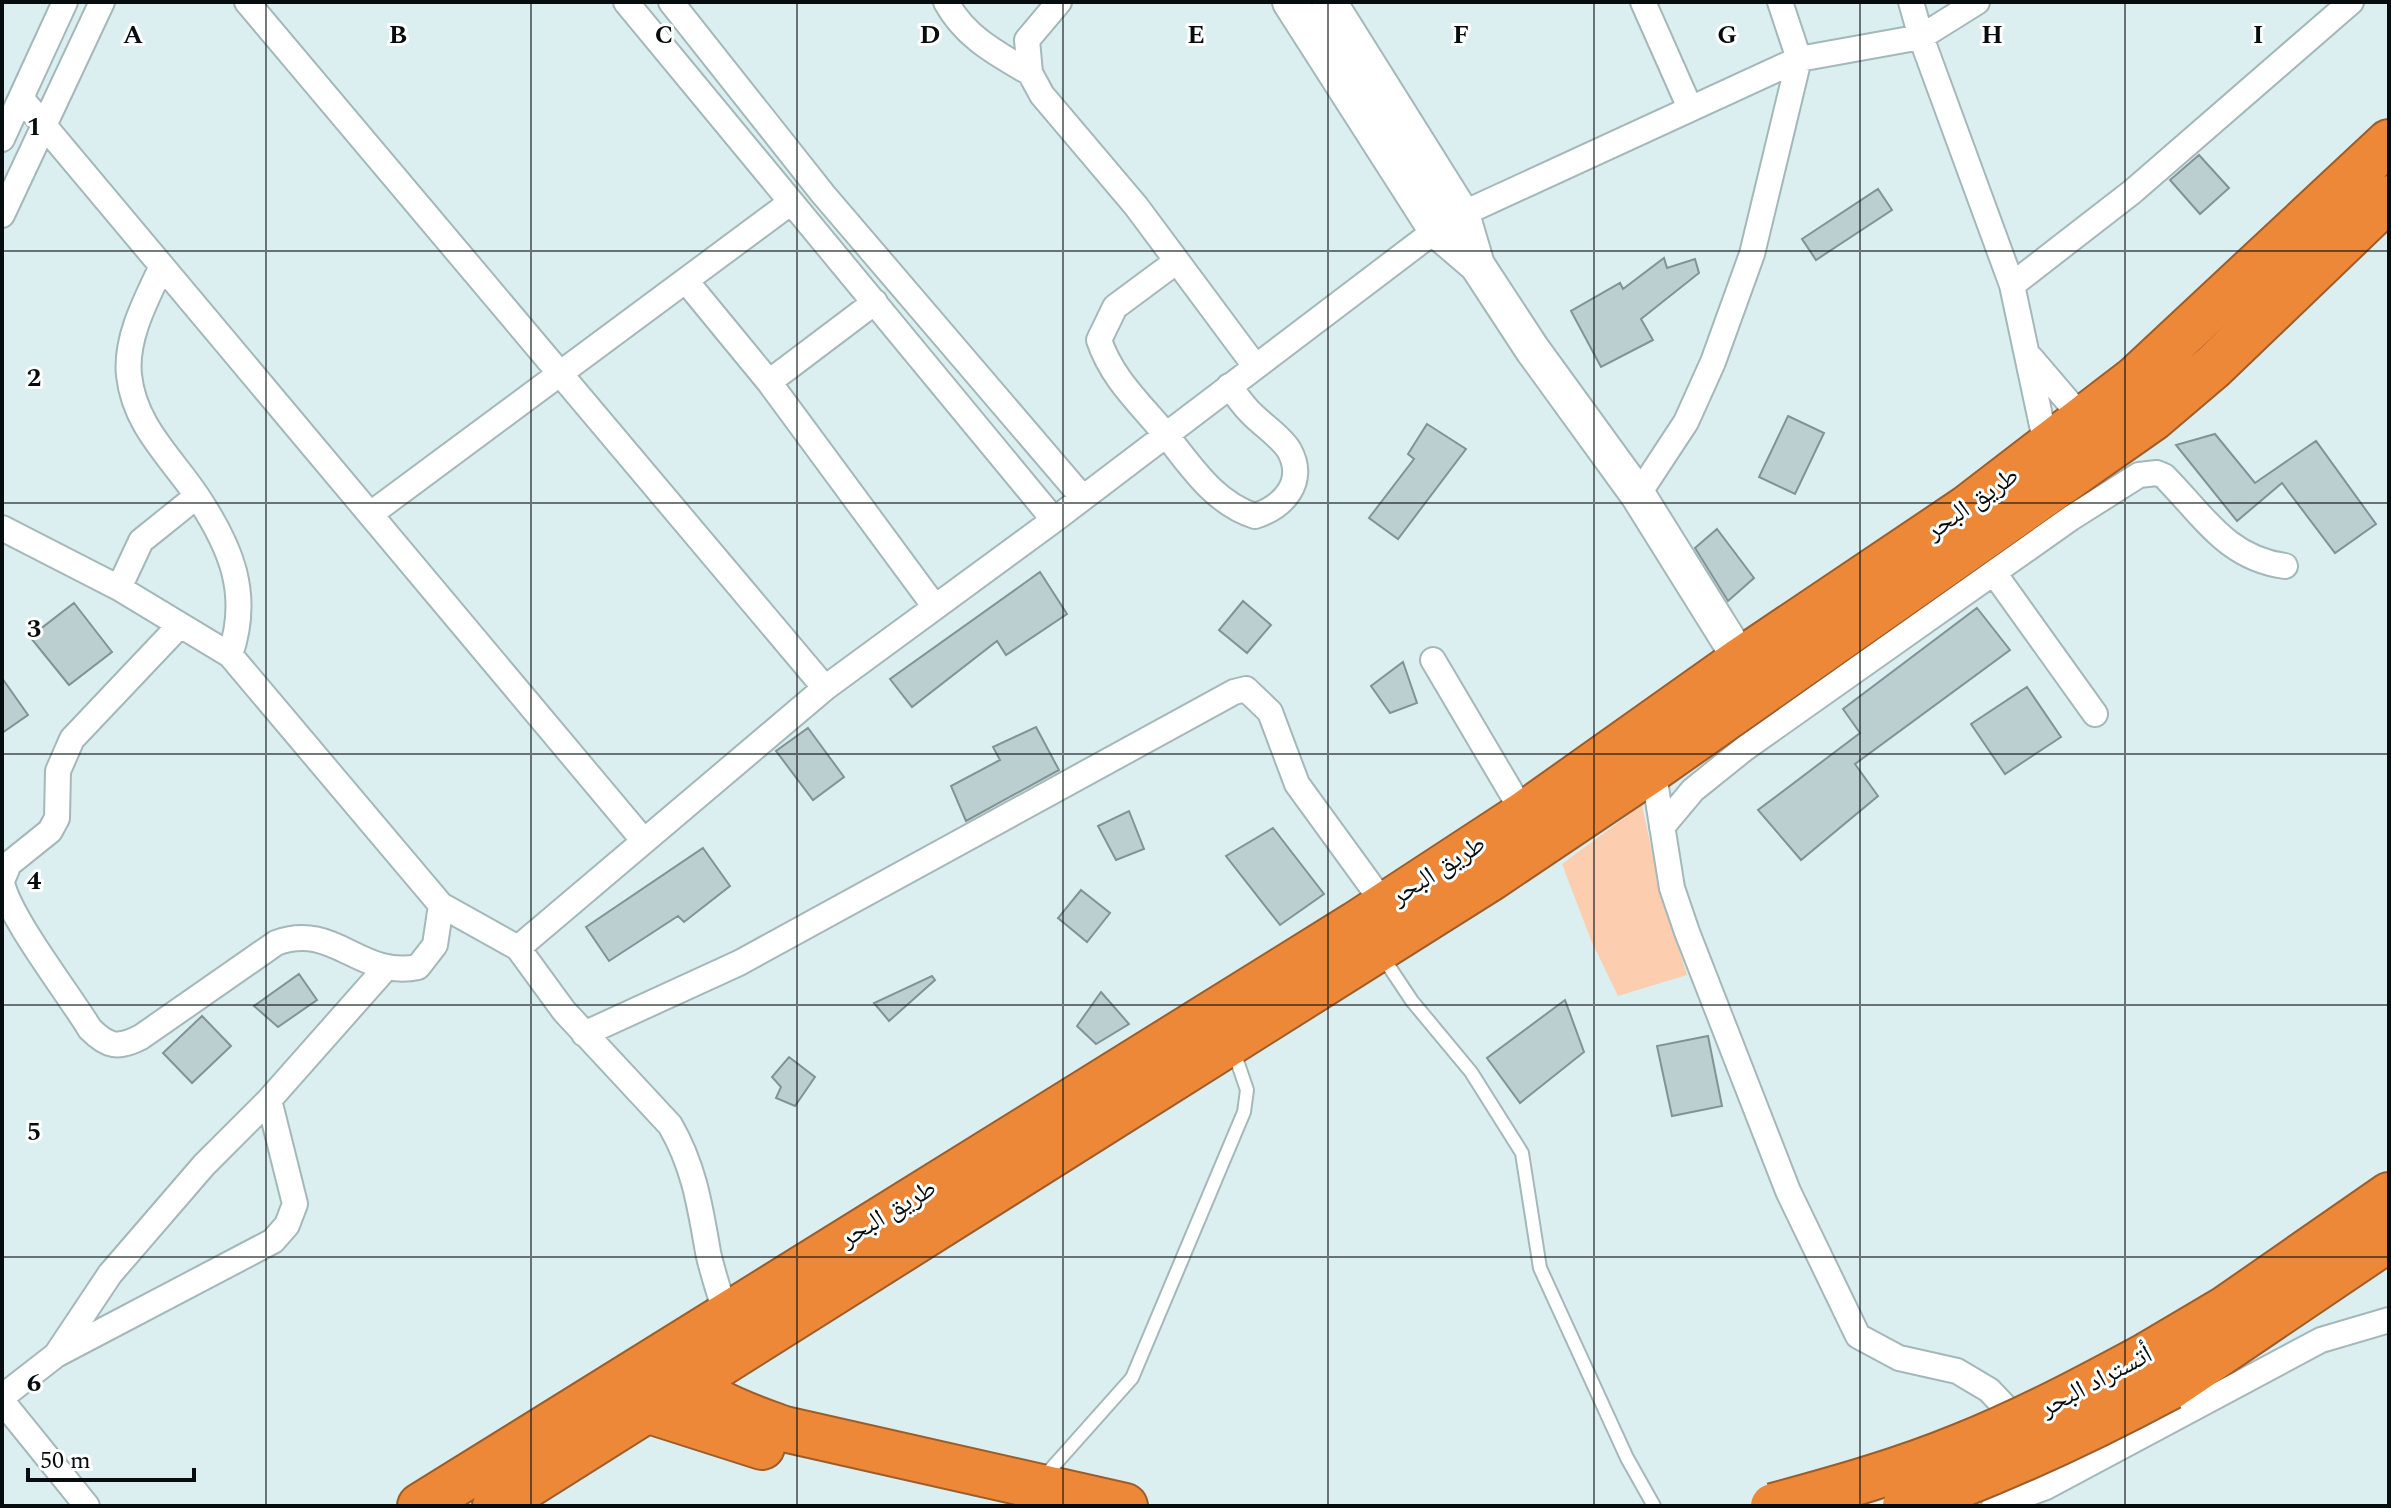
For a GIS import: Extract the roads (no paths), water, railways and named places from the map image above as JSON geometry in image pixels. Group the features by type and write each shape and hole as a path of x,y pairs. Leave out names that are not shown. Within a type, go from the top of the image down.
{"highway":[{"name":"طريق البحر","path":"420,1506 646,1410 678,1366 725,1313 1385,905 1524,814 1741,660 1967,508 2135,379 2389,142"},
{"name":"طريق البحر","path":"495,1506 542,1453 678,1366 1230,1042 1378,950 1653,769 1735,733 2153,418 2224,357 2389,198"},
{"name":"أتستراد البحر","path":"1905,1506 1975,1481 2075,1437 2160,1370 2225,1309 2389,1195"},
{"name":"أتستراد البحر","path":"1773,1506 1861,1482 1960,1447 2057,1404 2160,1370 2389,1239"},
{"path":"678,1366 731,1409 784,1429 1018,1496"},
{"path":"646,1410 831,1468 1018,1496 1125,1506"}],"main road":[{"path":"1290,2 1449,222 1532,349 1638,495 1741,660"},
{"path":"1329,2 1449,222"}],"street":[{"path":"2,139 65,2"},
{"path":"2,215 102,2"},
{"path":"247,2 563,372 825,688"},
{"path":"626,2 1054,520"},
{"path":"671,2 823,194 1083,498"},
{"path":"946,2 954,17 979,44 1030,73"},
{"path":"1059,2 1027,40 1030,73 1042,95 1177,261 1255,366"},
{"path":"1643,2 1690,108"},
{"path":"1638,495 1686,422 1713,362 1752,254 1799,59 1780,2"},
{"path":"1911,2 2012,285 2047,449"},
{"path":"518,948 825,688 1054,520 1449,222 1799,59 1921,37 1977,2"},
{"path":"2012,285 2132,192 2351,2"},
{"path":"21,98 45,122 644,841"},
{"path":"372,513 790,203"},
{"path":"1177,261 1115,307 1099,340 1107,363 1119,381 1194,473 1224,499 1255,516 1275,509 1293,488 1295,467 1289,450 1229,386"},
{"path":"162,266 143,306 131,348 128,374 152,439 197,496 236,575 241,606 230,655"},
{"path":"686,281 769,382 935,607"},
{"path":"769,382 875,302"},
{"path":"2029,356 2084,420"},
{"path":"1662,827 1735,733 1994,573 2118,487 2149,473 2164,476 2210,526 2253,560 2285,566"},
{"path":"119,588 141,541 197,496"},
{"path":"2,528 119,588 230,655 441,905 518,948 584,1034 670,1125 683,1146 702,1202 709,1255 725,1313"},
{"path":"1994,573 2095,714"},
{"path":"180,625 72,739 58,771 57,818 50,831 9,864 2,882 4,894 90,1029 110,1046 141,1037 276,943 296,935 310,936 384,970 403,970 425,962 435,945 441,905"},
{"path":"1433,660 1524,814"},
{"path":"584,1034 739,963 1234,692 1246,689 1270,712 1297,784 1385,905"},
{"path":"1653,769 1672,888 1693,947 1788,1191 1858,1336 1899,1358 1957,1371 1989,1390 2029,1432 2046,1487"},
{"path":"56,1355 110,1274 204,1165 269,1100 384,970"},
{"path":"87,1506 2,1399 56,1355 239,1262 280,1234 295,1204 269,1100"},
{"path":"1994,1506 2046,1487 2321,1340 2389,1320"}],"lane":[{"path":"1378,950 1412,1001 1471,1072 1522,1153 1540,1268 1627,1458 1654,1506"},
{"path":"1018,1496 1132,1378 1244,1112 1247,1090 1230,1042"}]}
